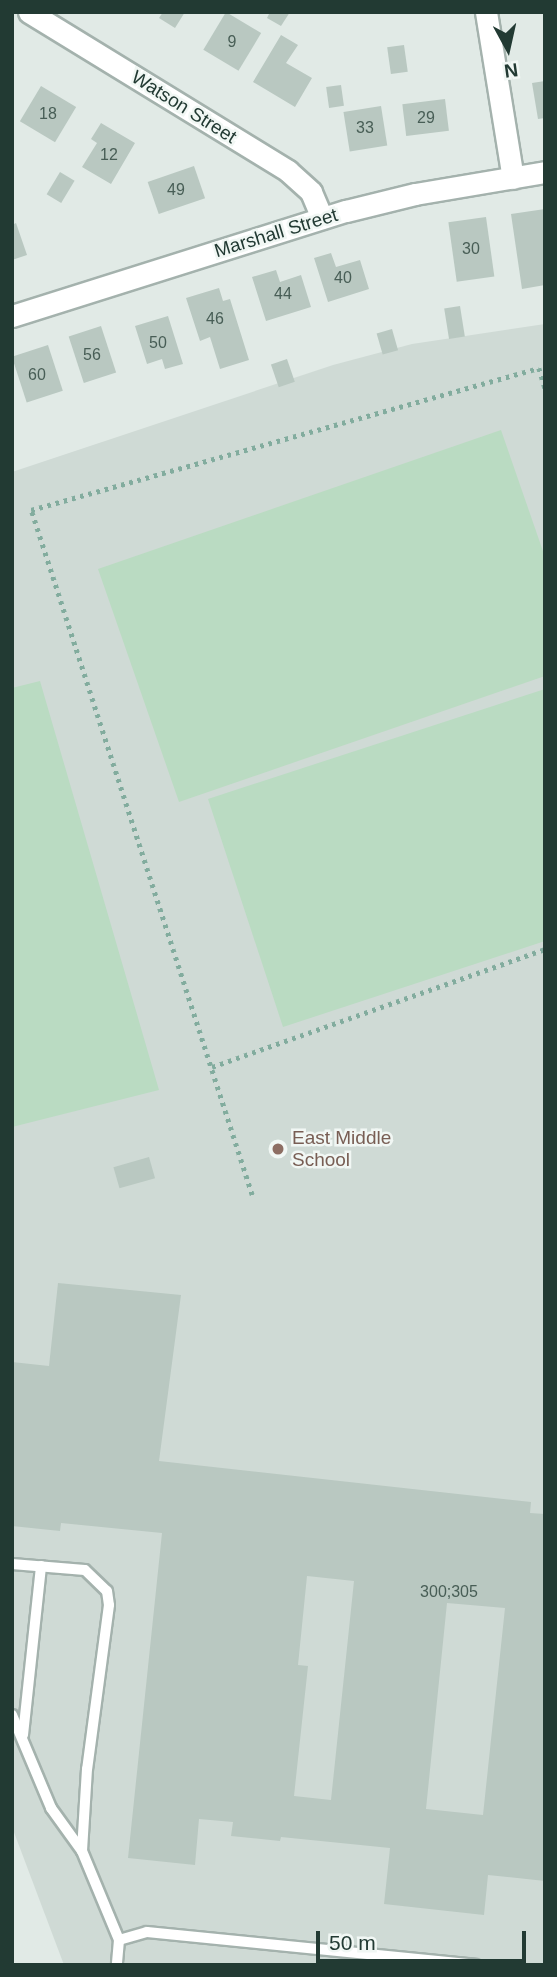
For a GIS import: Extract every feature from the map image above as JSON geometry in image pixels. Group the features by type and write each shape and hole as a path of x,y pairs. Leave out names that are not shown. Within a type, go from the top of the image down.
{"street":[{"name":"Watson Street","path":"29,12 288,171 311,192 322,218"},
{"path":"486,12 513,178"},
{"name":"Marshall Street","path":"12,316 322,218 415,194 545,172"}],"lane":[{"path":"12,1564 85,1570 107,1591 109,1605 87,1769 82,1852"},
{"path":"23,1738 41,1566"},
{"path":"12,1715 51,1808 82,1852 119,1940 117,1965"},
{"path":"119,1940 147,1932 475,1965"}],"path":[{"path":"252,1195 32,510 539,368 545,388"},
{"path":"212,1067 545,949"}],"shaded area":[{"name":"East Middle School","path":"545,324 545,1965 64,1965 12,1827 12,472 333,365 412,344"}],"green space":[{"path":"501,430 545,557 545,676 179,802 98,569"},
{"path":"40,681 159,1090 12,1127 12,688"},
{"path":"545,689 545,941 283,1027 208,799"}],"building":[{"path":"163,12 185,12 175,28 159,18"},
{"path":"226,12 261,33 238,71 203,50"},
{"path":"270,12 290,12 281,26 267,18"},
{"path":"281,35 298,45 286,63 312,78 295,107 253,82"},
{"path":"404,45 408,72 391,74 387,47"},
{"path":"545,81 545,118 538,119 532,83"},
{"path":"341,85 344,106 329,108 326,87"},
{"path":"41,86 76,107 55,142 20,121"},
{"path":"445,99 449,131 406,136 402,104"},
{"path":"381,106 387,146 350,151 343,112"},
{"path":"101,123 135,143 111,184 82,167 97,143 91,139"},
{"path":"194,166 205,198 159,214 148,182"},
{"path":"60,172 75,181 61,203 47,194"},
{"path":"545,209 545,285 522,289 511,214"},
{"path":"486,217 494,276 457,282 448,222"},
{"path":"16,223 27,255 12,260 12,225"},
{"path":"331,253 336,267 360,260 369,289 328,302 314,258"},
{"path":"276,270 280,282 301,275 311,307 266,321 252,277"},
{"path":"219,288 223,301 230,299 249,360 220,369 210,337 200,341 186,298"},
{"path":"460,306 465,337 449,339 444,309"},
{"path":"168,316 183,364 165,369 162,359 147,364 135,326"},
{"path":"101,326 116,373 84,383 69,337"},
{"path":"392,329 398,350 383,355 377,333"},
{"path":"48,345 63,391 27,402 12,357"},
{"path":"287,359 295,382 279,387 271,365"},
{"path":"149,1157 155,1178 119,1188 113,1167"},
{"path":"58,1283 181,1295 159,1461 531,1502 530,1513 545,1514 545,1881 488,1875 484,1915 384,1904 390,1848 281,1837 280,1841 231,1836 233,1822 199,1819 195,1865 128,1858 162,1533 61,1523 60,1531 12,1526 12,1362 49,1366","holes":["307,1576 354,1581 331,1800 294,1796 308,1666 298,1665","447,1603 505,1608 483,1815 426,1809"]}],"place":[{"name":"East Middle School","path":"278,1149"}]}
